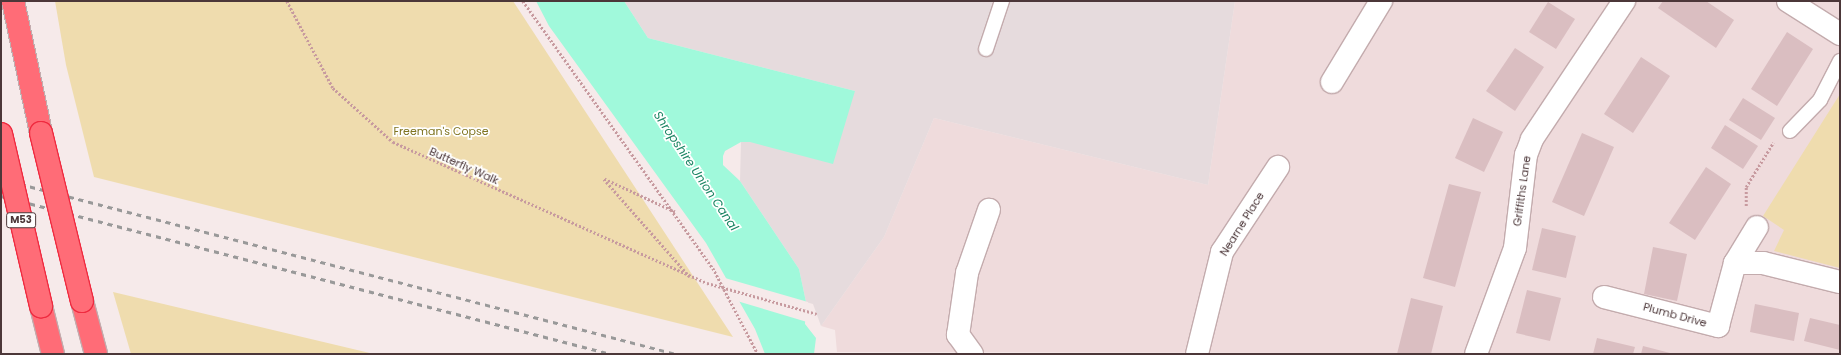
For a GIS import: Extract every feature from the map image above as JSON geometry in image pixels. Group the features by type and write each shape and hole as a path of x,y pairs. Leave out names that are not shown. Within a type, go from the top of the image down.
{"highway":[{"path":"13,1 41,132 96,354"},
{"name":"M53","path":"1,134 41,306 54,354"}],"street":[{"path":"1332,82 1381,1"},
{"name":"Griffiths Lane","path":"1476,354 1515,248 1526,155 1532,139 1624,1"},
{"path":"1788,1 1840,34"},
{"name":"Nearne Place","path":"1197,354 1222,252 1278,167"},
{"path":"972,354 958,335 967,274 990,210"},
{"path":"1734,263 1757,227"},
{"path":"1734,263 1763,263 1840,282"},
{"name":"Plumb Drive","path":"1604,297 1718,326 1734,263"}],"lane":[{"path":"986,49 1002,1"},
{"path":"1790,131 1820,100 1840,61"}],"path":[{"name":"Butterfly Walk","path":"287,1 333,88 393,142 692,278 817,314"},
{"path":"524,1 675,212 713,268 758,354"},
{"path":"1757,227 1746,210 1746,187 1777,137 1790,131"},
{"name":"Butterfly Walk","path":"675,212 604,179 692,278"}],"shaded area":[{"path":"624,1 1235,1 1208,185 934,118 884,237 821,326 813,304 806,302 799,269 740,181 741,142 750,142 855,91 648,38"},
{"path":"1235,1 1840,1 1840,354 837,352 835,330 821,326 884,237 934,118 1208,185"}],"green space":[{"name":"Freeman's Copse","path":"55,1 513,1 733,337 94,177 66,65"},
{"path":"1840,94 1840,268 1774,251 1784,230 1763,216"},
{"path":"113,292 374,354 131,354"}],"water":[{"name":"Shropshire Union Canal","path":"536,1 624,1 648,38 855,91 833,164 750,142 741,142 725,151 723,156 723,165 740,181 799,269 806,302 805,324 816,338 814,354 765,354 755,329 706,243 549,26"}],"pier":[{"path":"725,278 808,302 807,322 737,301"}],"building":[{"path":"1663,1 1706,1 1734,20 1716,48 1658,8"},
{"path":"1548,2 1575,19 1556,49 1529,32"},
{"path":"1787,32 1813,49 1777,106 1751,89"},
{"path":"1515,48 1544,67 1515,111 1486,91"},
{"path":"1641,57 1670,76 1633,133 1604,114"},
{"path":"1743,98 1775,118 1761,140 1729,120"},
{"path":"1473,118 1503,132 1484,172 1455,158"},
{"path":"1725,125 1758,146 1743,169 1711,148"},
{"path":"1582,133 1614,147 1584,216 1552,202"},
{"path":"1706,167 1731,184 1695,240 1669,223"},
{"path":"1449,184 1481,192 1455,287 1423,278"},
{"path":"1542,228 1576,236 1566,278 1532,270"},
{"path":"1653,247 1687,254 1677,301 1644,294"},
{"path":"1527,290 1561,298 1550,341 1516,333"},
{"path":"1411,298 1443,306 1431,354 1397,354"},
{"path":"1755,304 1799,313 1794,341 1750,332"},
{"path":"1810,318 1840,325 1840,350 1804,341"},
{"path":"1597,338 1635,347 1633,354 1593,354"},
{"path":"1643,346 1670,353 1670,354 1641,354"}],"railway":[{"path":"1,179 676,354"},
{"path":"1,196 611,354"}]}
